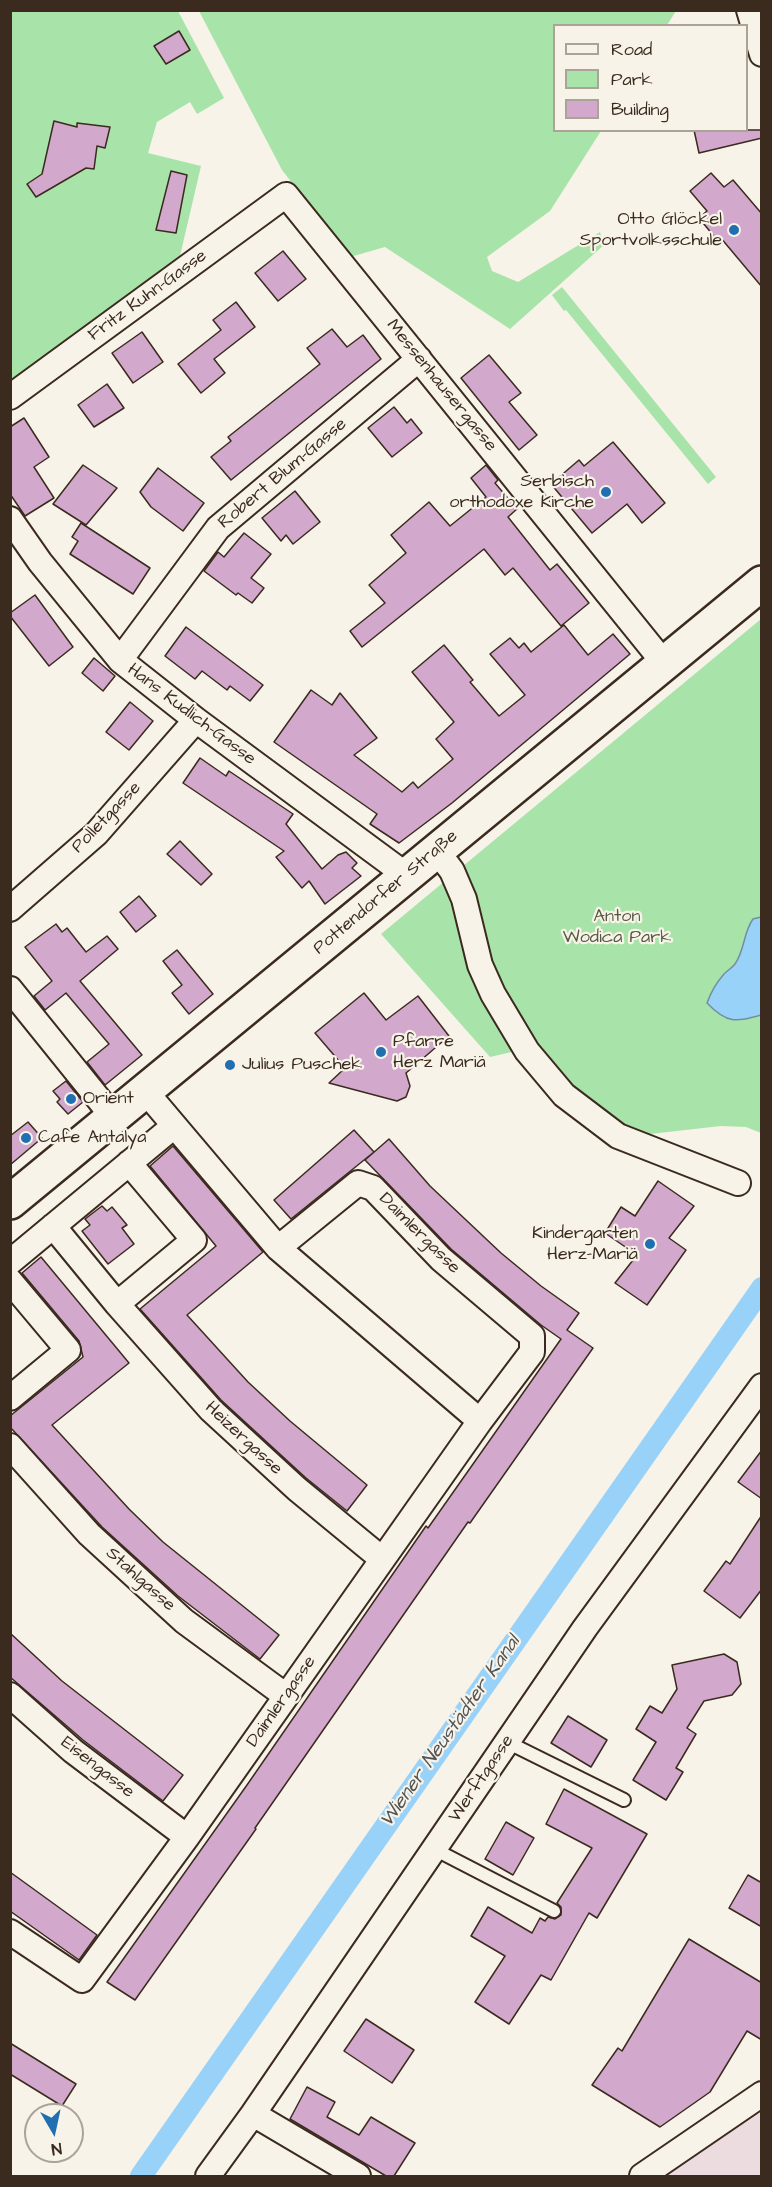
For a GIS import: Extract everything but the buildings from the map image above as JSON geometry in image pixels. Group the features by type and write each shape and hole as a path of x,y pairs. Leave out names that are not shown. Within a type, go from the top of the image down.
{"main road":[{"name":"Pottendorfer Straße","path":"10,1202 762,583"}],"street":[{"path":"749,10 762,54"},
{"name":"Messenhausergasse","path":"286,195 664,663"},
{"name":"Fritz Kuhn-Gasse","path":"10,397 286,195"},
{"name":"Robert Blum-Gasse","path":"120,660 218,528 419,359"},
{"name":"Hans Kudlich-Gasse","path":"10,519 39,562 120,660 196,720 406,875"},
{"name":"Polletgasse","path":"10,909 96,834 196,720"},
{"path":"437,851 452,872 464,900 480,965 493,994 527,1051 564,1095 618,1136 738,1184"},
{"path":"10,989 114,1118"},
{"path":"146,1092 278,1248 480,1421"},
{"path":"10,1262 174,1126"},
{"path":"117,1304 194,1240 129,1163"},
{"name":"Daimlergasse","path":"12,1938 82,1980 187,1837 480,1421 532,1352 532,1336 441,1259 373,1188 358,1183 278,1248"},
{"name":"Heizergasse","path":"53,1226 117,1304 211,1410 297,1489 382,1559"},
{"path":"10,1281 68,1350 10,1398"},
{"name":"Werftgasse","path":"208,2176 253,2114 585,1628 762,1386"},
{"name":"Stahlgasse","path":"10,1446 89,1534 184,1621 286,1696"},
{"name":"Eisengasse","path":"10,1695 73,1751 187,1837"},
{"path":"642,2176 762,2094"},
{"path":"253,2114 358,2176"}],"lane":[{"path":"507,1742 624,1800"},
{"path":"434,1849 554,1911"}],"shaded area":[{"path":"750,2106 761,2113 761,2176 656,2176"}],"green space":[{"path":"11,11 178,11 224,98 197,114 190,102 157,122 148,153 201,166 180,256 11,380"},
{"path":"199,11 676,11 668,24 553,24 553,132 600,132 550,211 487,257 492,271 518,282 600,232 604,245 510,329 385,247 350,257 282,170"},
{"path":"562,287 716,477 708,484 552,295"},
{"name":"Anton Wodica Park","path":"761,619 761,1133 746,1127 721,1126 650,1134 619,1129 568,1090 533,1047 490,1057 381,934"}],"water":[{"path":"761,917 761,1015 732,1020 720,1015 707,1003 719,981 738,959 753,919"}],"waterway":[{"name":"Wiener Neustädter Kanal","path":"141,2176 762,1288"}],"place":[{"name":"Otto Glöckel Sportvolksschule","path":"734,230"},
{"name":"Serbisch orthodoxe Kirche","path":"606,492"},
{"name":"Pfarre Herz Mariä","path":"381,1052"},
{"name":"Julius Puschek","path":"230,1065"},
{"name":"Orient","path":"71,1099"},
{"name":"Cafe Antalya","path":"26,1138"},
{"name":"Kindergarten Herz-Mariä","path":"650,1244"}]}
